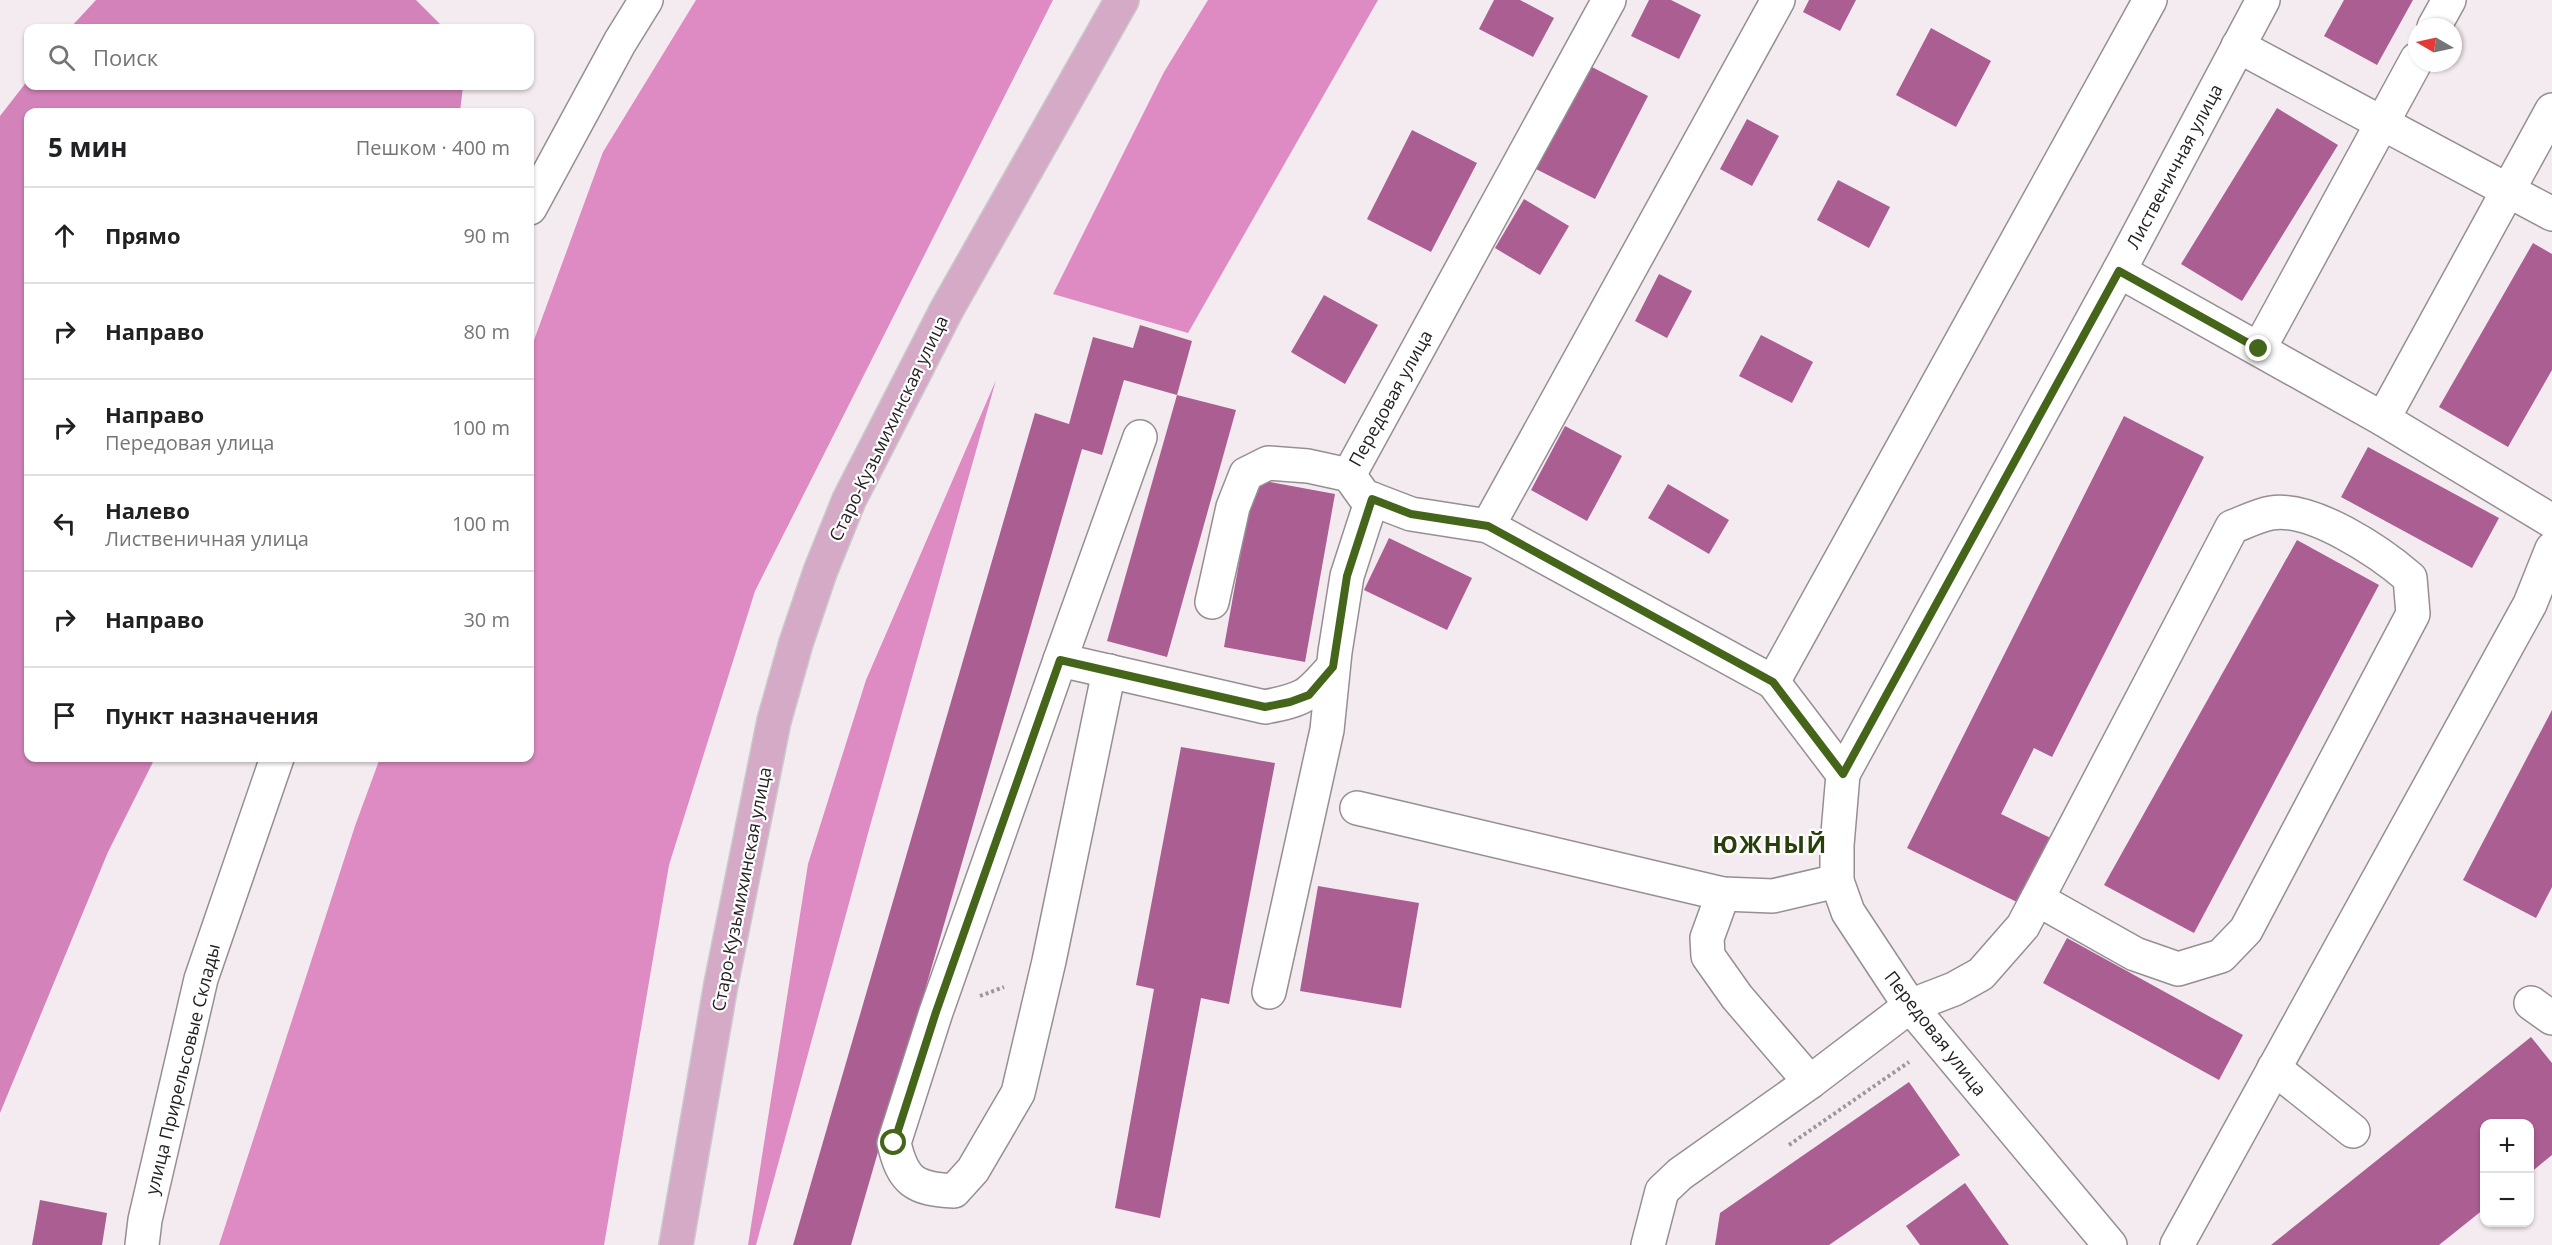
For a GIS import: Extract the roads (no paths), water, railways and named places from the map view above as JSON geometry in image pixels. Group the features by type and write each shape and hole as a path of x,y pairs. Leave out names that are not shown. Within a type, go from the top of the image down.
{"main road":[{"name":"Старо-Кузьмихинская улица","path":"676,1245 721,984 774,721 796,643 820,572 849,500 947,309 1122,0"}],"street":[{"path":"534,201 620,42 646,0"},
{"name":"Передовая улица","path":"1608,0 1348,475 1364,496 1411,514 1488,526 1773,682 1843,774 1836,845 1837,881 1848,912 1910,1006 2110,1245"},
{"path":"1488,526 1778,0"},
{"path":"1773,682 2150,0"},
{"name":"Лиственичная улица","path":"1843,774 2119,271 2263,0"},
{"path":"2439,18 2449,0"},
{"path":"2238,46 2552,214"},
{"path":"2259,349 2410,72"},
{"path":"2383,419 2552,110"},
{"path":"2119,271 2383,419 2552,521"},
{"path":"1109,671 1047,972 1018,1093 973,1170 954,1191 929,1189 909,1180 898,1161 894,1143 936,1012 1140,437"},
{"path":"1212,602 1233,507 1246,474 1268,463 1308,466 1348,475"},
{"path":"1269,992 1327,730 1333,667 1347,576 1372,499"},
{"path":"1648,1245 1662,1191 1680,1174 1910,1006 1954,989 1981,974 2023,926 2037,899 2232,527 2272,512 2312,517 2386,557 2410,578 2413,614 2246,930 2221,956 2178,969 2135,954 2037,899"},
{"path":"2177,1245 2530,604 2552,549"},
{"path":"1060,660 1265,707 1309,695 1333,667"},
{"name":"улица Прирельсовые Склады","path":"142,1245 145,1220 201,979 276,762"},
{"path":"1357,808 1723,894 1773,896 1837,881"},
{"path":"1723,894 1707,938 1708,956 1737,997 1809,1082"},
{"path":"2274,1068 2353,1131"}],"district":[{"name":"ЮЖНЫЙ","path":"1770,843"}]}
